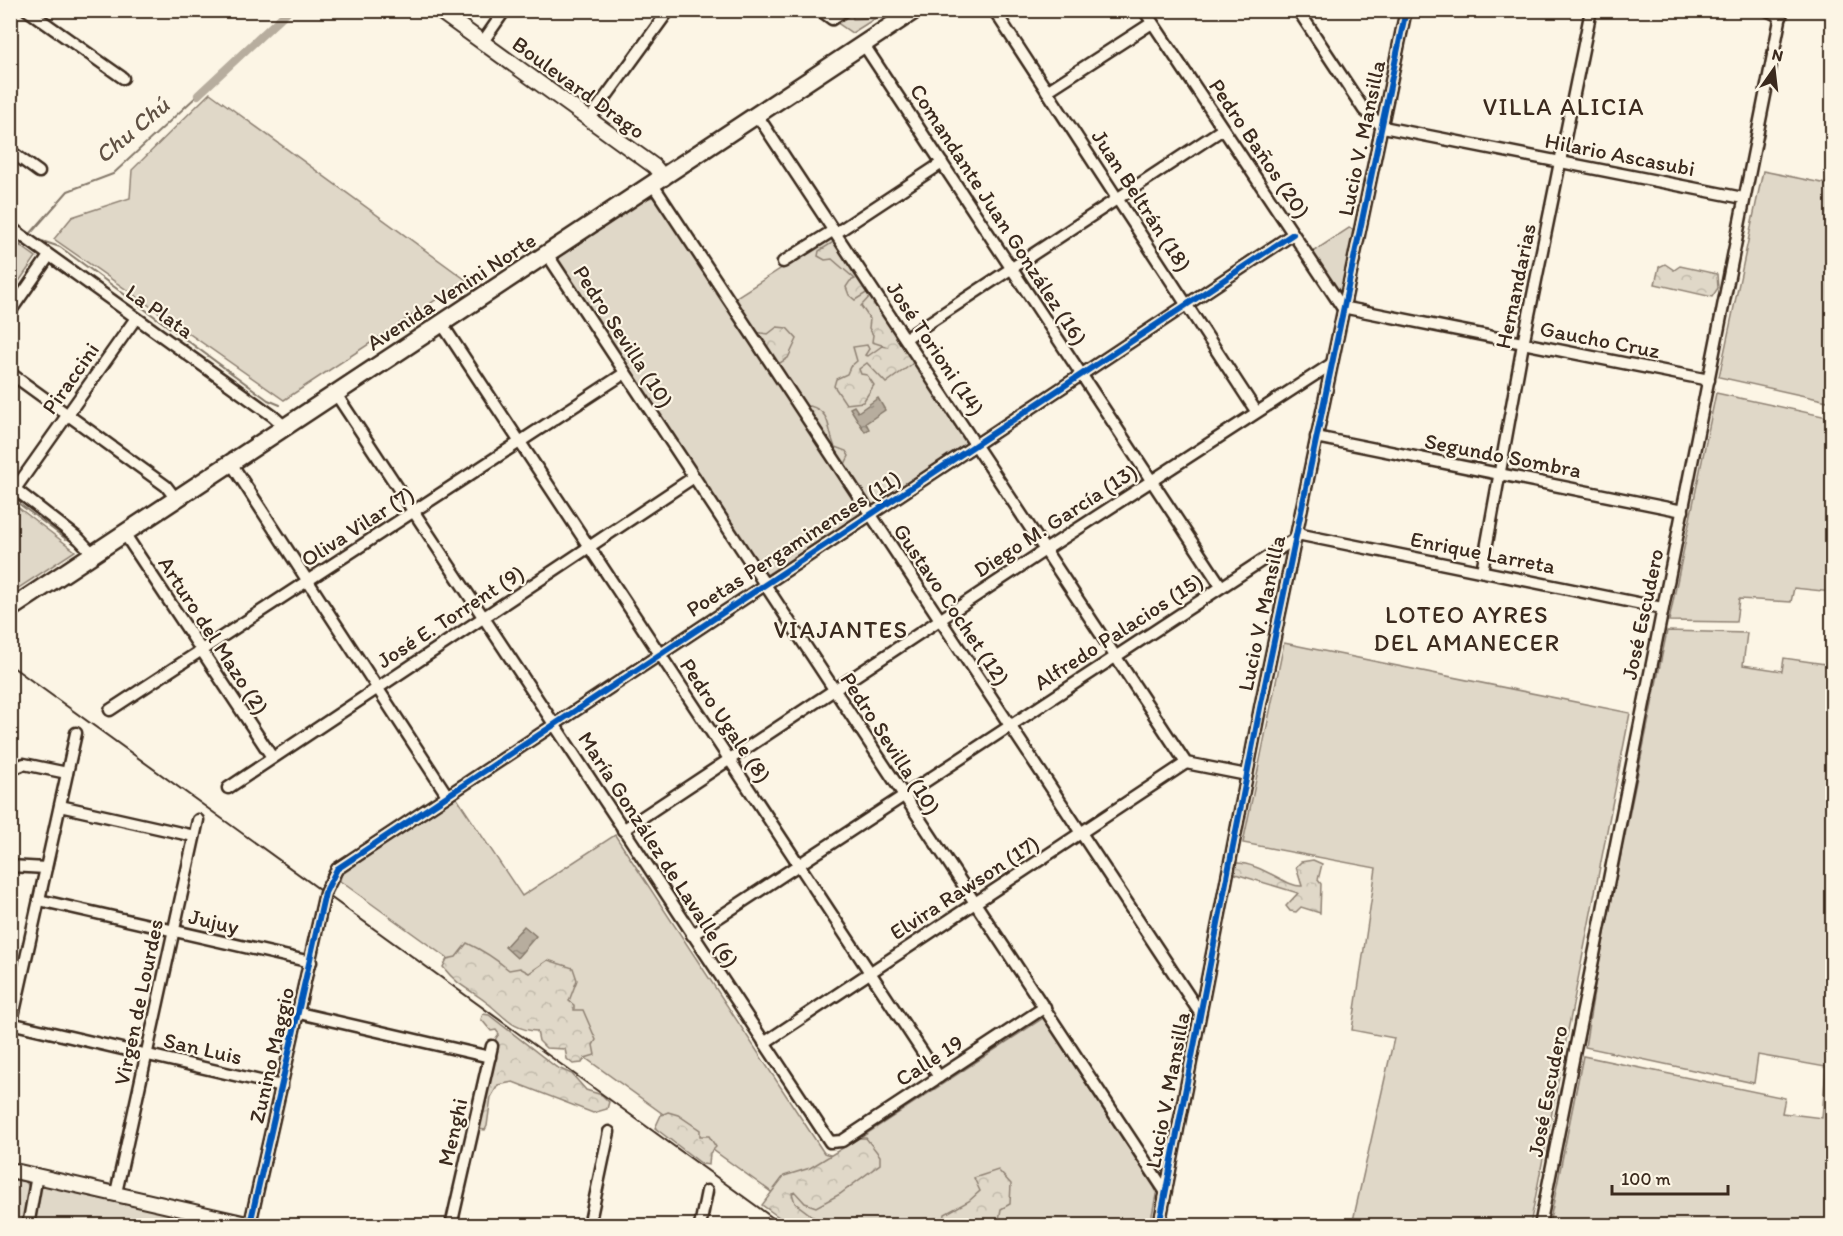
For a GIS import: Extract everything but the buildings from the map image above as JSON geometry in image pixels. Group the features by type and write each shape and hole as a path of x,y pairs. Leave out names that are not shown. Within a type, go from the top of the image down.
{"highway":[{"name":"Avenida Venini Norte","path":"10,609 915,10"}],"main road":[{"name":"Boulevard Drago","path":"438,10 654,166 658,181"},
{"path":"10,1170 253,1225"}],"street":[{"path":"27,10 123,78"},
{"path":"482,43 505,10"},
{"path":"589,120 669,10"},
{"path":"820,10 832,19 845,10"},
{"name":"Juan Beltrán (18)","path":"993,10 1119,198 1256,411"},
{"name":"Pedro Baños (20)","path":"1144,10 1342,307"},
{"path":"1298,10 1364,110 1383,127"},
{"name":"Lucio V. Mansilla","path":"1159,1226 1330,365 1383,127 1406,10"},
{"name":"Hernandarias","path":"1482,571 1523,344 1591,10"},
{"path":"1767,10 1781,14"},
{"name":"José Escudero","path":"1540,1226 1781,14"},
{"path":"1047,91 1152,23"},
{"name":"Comandante Juan González (16)","path":"864,45 1221,586"},
{"name":"José Torioni (14)","path":"757,115 1186,763"},
{"name":"Hilario Ascasubi","path":"1383,127 1743,198"},
{"path":"906,338 1223,129"},
{"path":"10,151 39,172"},
{"path":"783,262 942,163"},
{"name":"Gustavo Cochet (12)","path":"658,181 869,514 1200,1013"},
{"name":"La Plata","path":"14,230 273,416 285,428"},
{"name":"Poetas Pergaminenses (11)","path":"324,893 340,867 1293,234"},
{"name":"Pedro Sevilla (10)","path":"547,255 902,796 1045,1007 1165,1191"},
{"path":"10,312 49,256"},
{"name":"Gaucho Cruz","path":"1342,307 1708,380"},
{"name":"Piraccini","path":"13,488 136,318"},
{"name":"Pedro Ugale (8)","path":"442,324 939,1077"},
{"name":"Diego M. García (13)","path":"623,830 1151,480 1330,365"},
{"path":"10,373 166,486 176,499"},
{"name":"Oliva Vilar (7)","path":"110,710 625,373"},
{"name":"María González de Lavalle (6)","path":"336,394 692,936 827,1139 834,1143"},
{"name":"Segundo Sombra","path":"1316,437 1683,511"},
{"path":"231,463 447,795"},
{"name":"José E. Torrent (9)","path":"228,788 694,477"},
{"path":"13,488 93,554"},
{"name":"Arturo del Mazo (2)","path":"124,533 272,757"},
{"name":"Enrique Larreta","path":"1296,536 1662,608"},
{"name":"Alfredo Palacios (15)","path":"692,936 1296,536"},
{"path":"11,1025 76,733"},
{"path":"1186,763 1247,775"},
{"name":"Elvira Rawson (17)","path":"764,1043 1186,763"},
{"path":"10,770 24,764 67,773"},
{"path":"60,806 194,836"},
{"name":"Virgen de Lourdes","path":"116,1193 198,820"},
{"path":"10,866 46,868"},
{"name":"Zunino Maggio","path":"253,1225 324,893"},
{"name":"Jujuy","path":"39,900 310,962"},
{"name":"Calle 19","path":"834,1143 842,1141 1045,1007"},
{"name":"Menghi","path":"299,1013 491,1052 451,1226"},
{"name":"San Luis","path":"11,1025 282,1086"},
{"path":"590,1226 609,1132"},
{"path":"28,1226 37,1175"},
{"path":"700,1226 707,1191"}],"green space":[{"path":"851,10 890,11 874,18 853,19"},
{"path":"820,11 887,11 852,33"},
{"path":"210,93 466,280 284,400 54,239 72,217 130,198 132,170"},
{"path":"1763,171 1832,185 1832,402 1719,377"},
{"path":"654,197 727,303 833,235 969,444 765,576 557,260 648,198"},
{"path":"1349,228 1356,230 1342,293 1338,293 1311,253"},
{"path":"11,239 36,257 11,293"},
{"path":"835,241 868,292 855,300 849,295 846,287 850,281 855,279 832,259 825,260 818,256 819,251"},
{"path":"1665,264 1674,270 1680,266 1717,274 1718,288 1712,297 1655,284 1659,267"},
{"path":"873,293 890,327 896,330 895,336 902,338 914,359 912,364 886,383 867,363 859,369 861,374 867,375 874,385 863,402 846,404 834,386 836,379 847,374 850,367 857,361 853,347 867,345 869,349 865,355 868,356 882,346 888,347 872,342 870,319 861,306"},
{"path":"777,327 787,328 797,339 788,358 780,363 773,362 767,346 760,343 754,332 768,334"},
{"path":"1716,393 1832,418 1832,592 1794,588 1791,602 1739,599 1736,622 1669,621"},
{"path":"810,406 825,417 835,447 846,451 849,456 845,464 841,465 803,407"},
{"path":"11,502 75,551 10,593"},
{"path":"1667,631 1747,633 1743,665 1782,671 1784,658 1832,665 1832,1225 1549,1225 1583,1056 1785,1098 1782,1113 1822,1118 1826,1067 1758,1055 1754,1083 1585,1047 1598,967"},
{"path":"1284,643 1630,713 1530,1225 1352,1225 1394,1038 1352,1030 1376,868 1243,843"},
{"path":"456,797 522,896 615,835 824,1153 833,1156 1043,1018 1155,1188 1156,1195 1150,1225 817,1225 340,881 341,875"},
{"path":"1313,860 1322,864 1318,880 1321,884 1320,913 1301,907 1296,912 1290,911 1286,906 1298,893 1232,873 1235,863 1244,864 1254,866 1296,886 1302,886 1296,867 1301,862"},
{"path":"467,943 489,955 509,970 520,968 529,973 548,960 573,968 577,980 569,1001 574,1005 574,1010 583,1010 596,1040 593,1045 595,1055 585,1058 582,1063 573,1064 567,1059 565,1049 546,1048 539,1041 537,1031 514,1025 454,979 443,967 447,959 456,957"},
{"path":"483,1014 489,1015 556,1067 572,1074 586,1090 602,1095 609,1102 607,1109 593,1113 513,1082 498,1085 491,1097 487,1126 485,1130 478,1129 496,1038 499,1034 496,1030 491,1031 481,1019"},
{"path":"668,1112 678,1115 700,1130 700,1136 709,1136 716,1147 710,1153 709,1165 702,1164 655,1128 661,1115"},
{"path":"859,1138 866,1138 880,1156 880,1164 840,1194 816,1207 805,1203 795,1192 792,1193 795,1203 824,1225 790,1225 762,1205 784,1176 810,1168"},
{"path":"998,1170 1011,1184 1010,1204 1001,1209 998,1225 943,1225 945,1214 969,1201 980,1191 974,1178"},
{"path":"10,1179 26,1182 30,1188 24,1222 20,1225 11,1224"},
{"path":"46,1185 225,1225 31,1226 39,1188"}],"water":[{"path":"878,398 885,410 866,423 869,429 865,432 850,408 854,406 858,412"},
{"path":"524,926 536,936 517,958 505,947"}],"waterway":[{"path":"198,95 289,10"},
{"name":"Chu Chú","path":"31,233 68,191 113,174 198,95"},
{"path":"36,239 60,247 268,400 280,405"},
{"name":"Chu Chú","path":"10,254 22,244"},
{"path":"10,497 66,539"}],"railway":[{"path":"10,665 784,1226"}],"cycle path":[{"path":"1159,1226 1260,708 1406,10"},
{"path":"250,1224 325,893 337,869 1293,234"}],"district":[{"name":"VILLA ALICIA","path":"1564,107"},
{"name":"LOTEO AYRES DEL AMANECER","path":"1467,629"},
{"name":"VIAJANTES","path":"841,630"}]}
